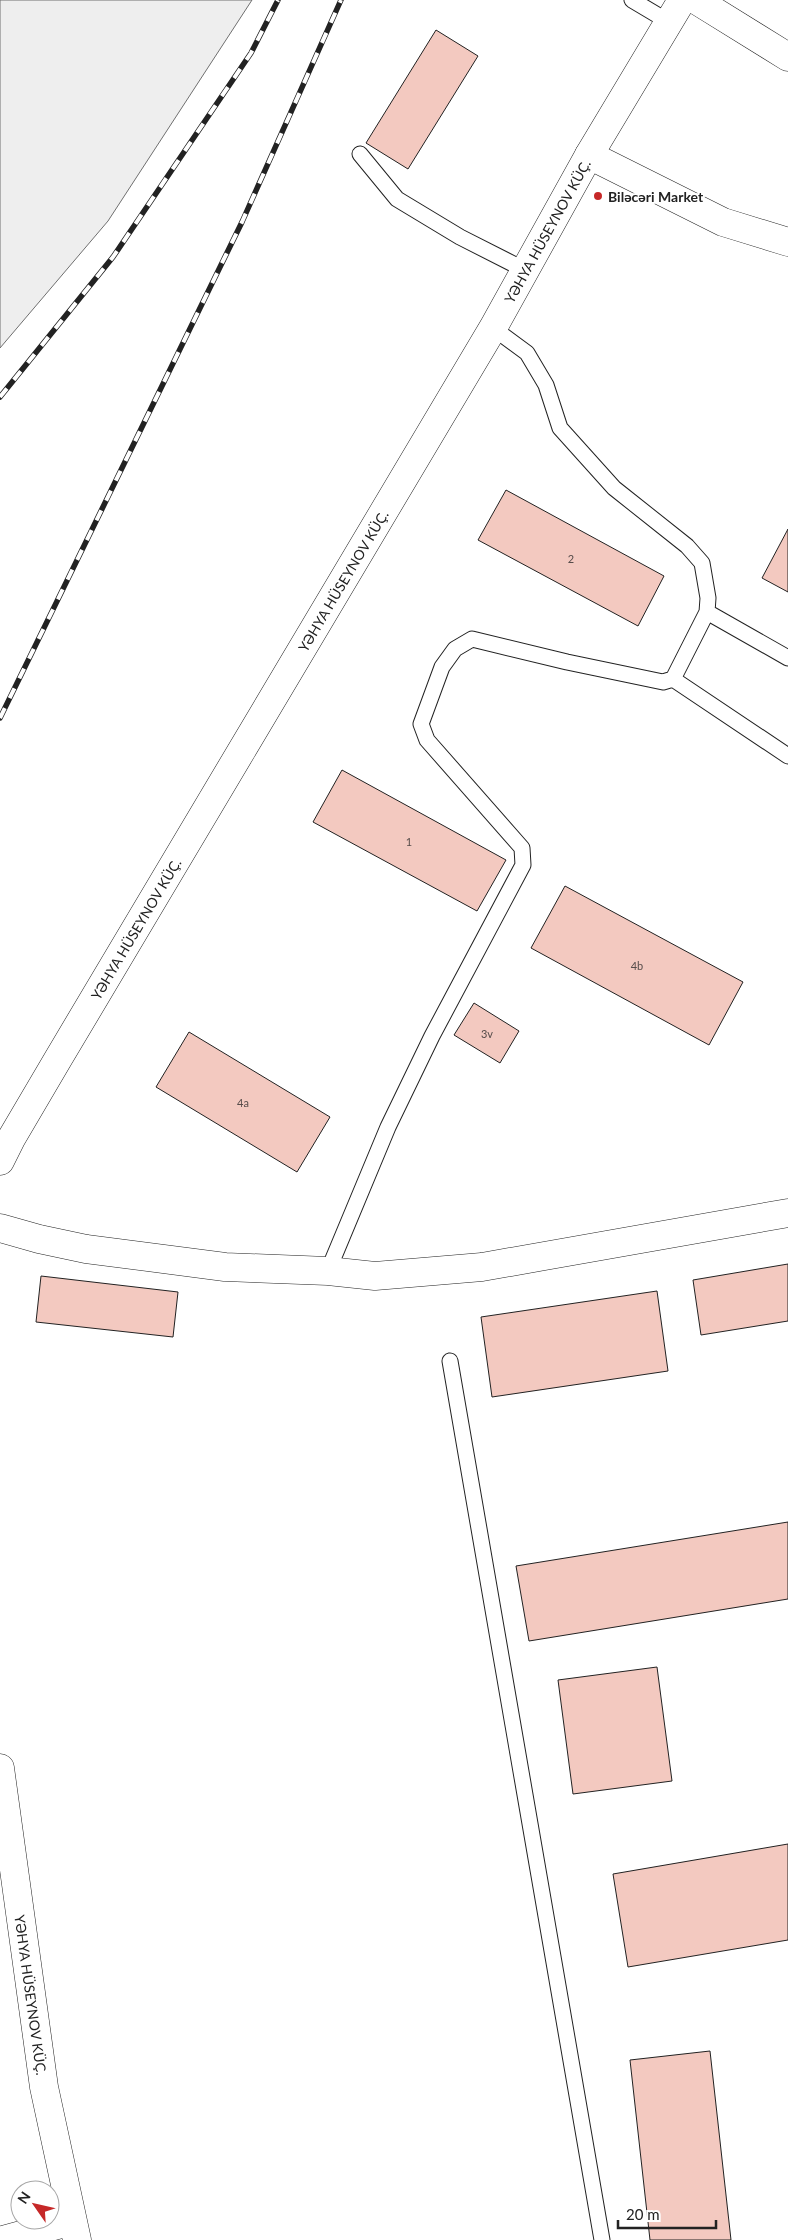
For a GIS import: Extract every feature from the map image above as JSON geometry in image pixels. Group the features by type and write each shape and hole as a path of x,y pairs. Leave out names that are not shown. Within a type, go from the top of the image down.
{"street":[{"path":"696,0 788,57"},
{"name":"YƏHYA HÜSEYNOV KÜÇ.","path":"0,1161 58,1058 493,328 589,154 675,11"},
{"path":"589,154 723,222 788,242"},
{"path":"0,1228 86,1249 225,1267 328,1271 375,1276 482,1267 788,1212"},
{"name":"YƏHYA HÜSEYNOV KÜÇ.","path":"0,1768 44,2087 75,2230"},
{"path":"3,2240 75,2230"}],"lane":[{"path":"632,0 675,11"},
{"path":"360,154 397,199 460,237 525,270"},
{"path":"493,328 527,353 546,385 560,428 614,488 687,546 702,563 708,598 707,612 673,680"},
{"path":"707,612 788,658"},
{"path":"328,1271 388,1127 432,1036 523,865 522,848 427,740 420,724 442,667 455,649 472,639 567,662 663,682 673,680 788,756"},
{"path":"450,1361 602,2240"}],"shaded area":[{"path":"0,0 252,0 108,221 0,348"}],"building":[{"path":"436,30 478,56 408,169 366,143"},
{"path":"506,490 664,576 638,626 478,540"},
{"path":"788,529 788,592 762,578"},
{"path":"342,770 506,860 477,911 313,822"},
{"path":"565,886 743,982 709,1045 531,948"},
{"path":"474,1003 519,1031 500,1063 454,1035"},
{"path":"189,1032 330,1117 297,1172 156,1087"},
{"path":"788,1264 788,1321 701,1335 693,1280"},
{"path":"41,1276 178,1292 173,1337 36,1322"},
{"path":"657,1291 668,1371 492,1397 481,1317"},
{"path":"788,1522 788,1599 529,1641 516,1566"},
{"path":"657,1667 672,1781 573,1794 558,1680"},
{"path":"788,1844 788,1940 628,1967 613,1874"},
{"path":"710,2051 731,2240 650,2240 630,2060"}],"railway":[{"path":"0,397 113,257 251,53 278,0"},
{"path":"0,718 242,222 341,0"}],"place":[{"name":"Biləcəri Market","path":"598,196"}]}
